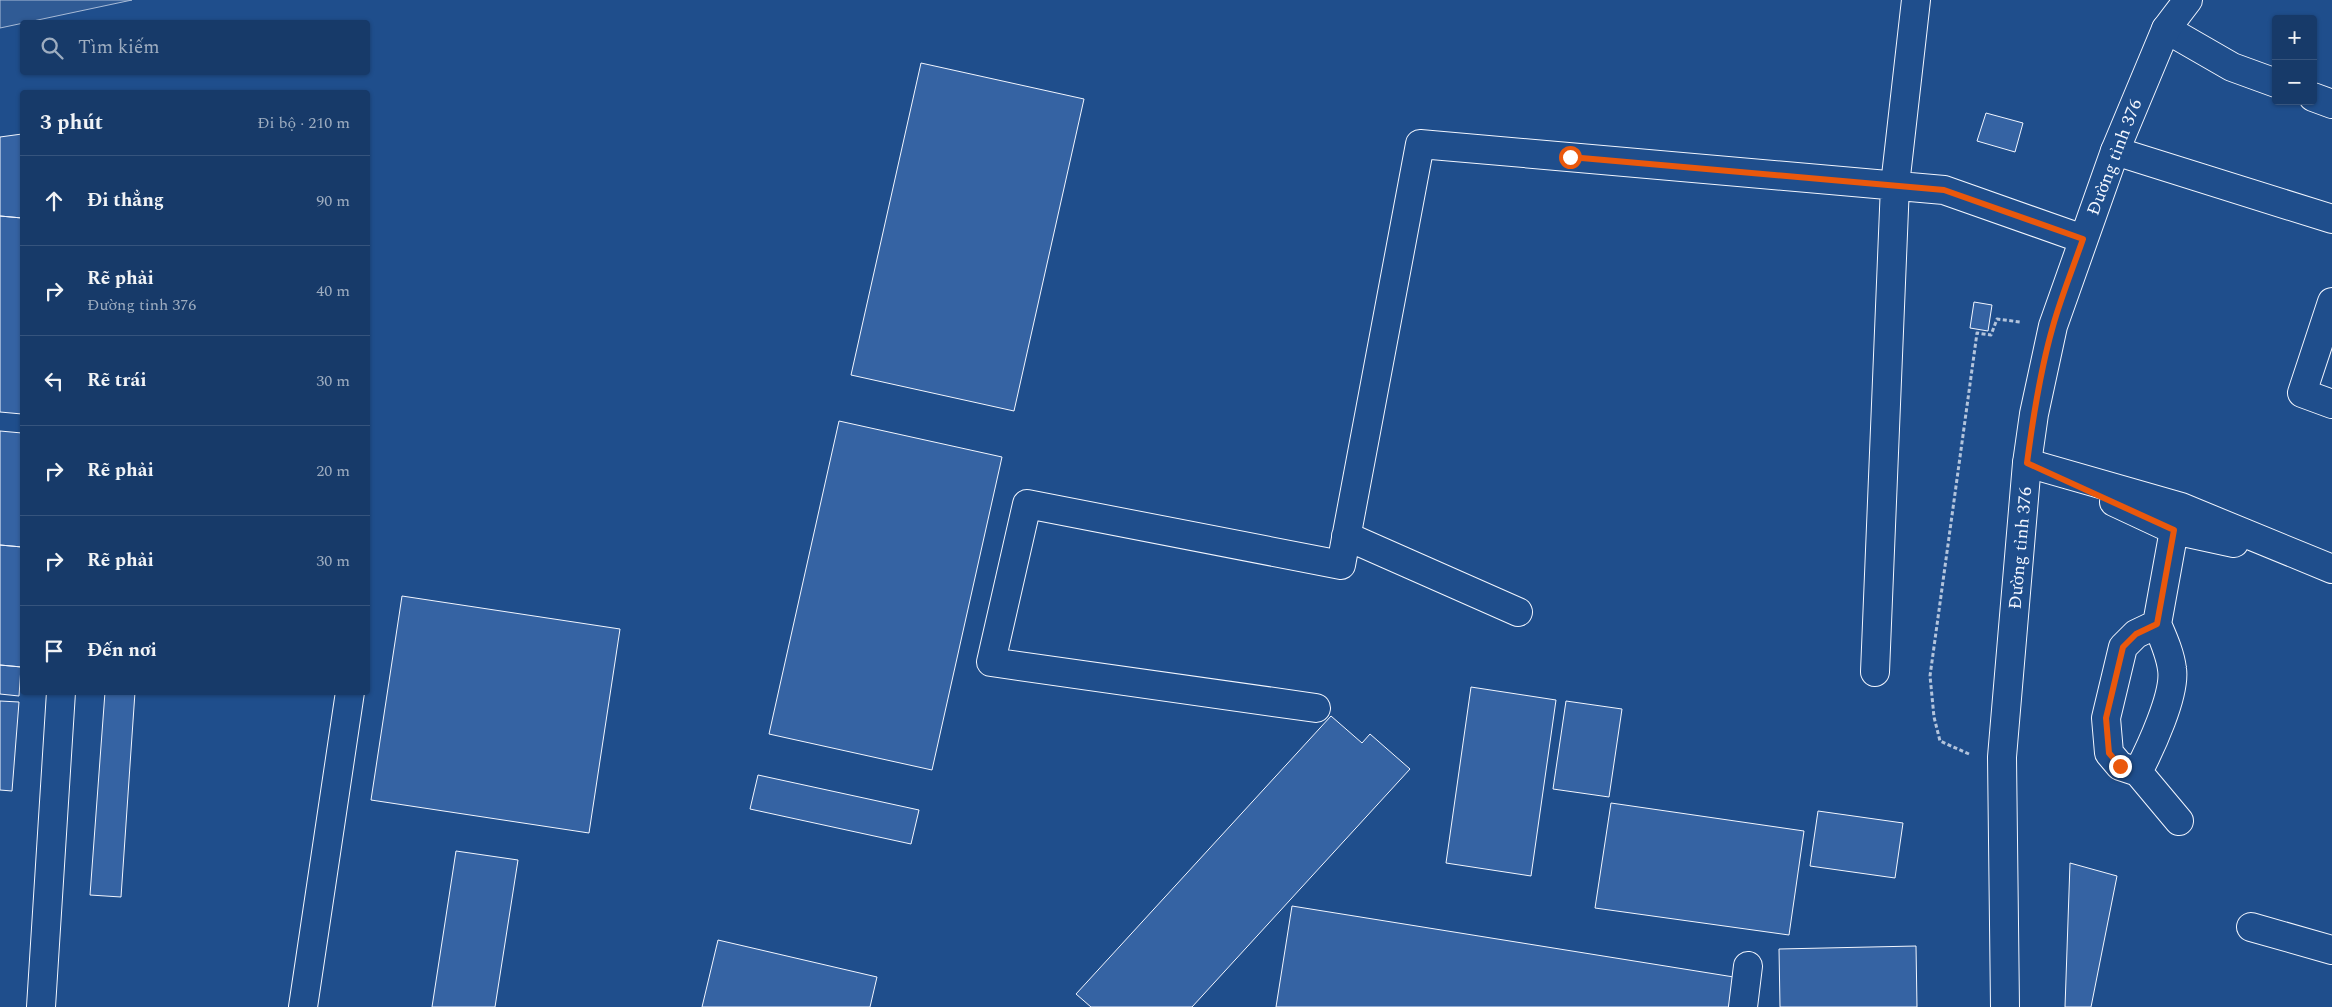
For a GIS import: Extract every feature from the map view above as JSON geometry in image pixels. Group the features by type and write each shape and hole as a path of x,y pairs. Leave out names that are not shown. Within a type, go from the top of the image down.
{"main road":[{"path":"1875,672 1894,185 1916,0"},
{"name":"Đường tỉnh 376","path":"2005,1007 2002,757 2027,463 2034,414 2053,326 2115,150 2166,29 2188,0"},
{"path":"2166,29 2232,67 2272,82"},
{"path":"2317,98 2332,104"},
{"path":"1316,708 991,662 1027,504 1341,565 1420,144 1944,190 2083,239"},
{"path":"2115,150 2332,219"},
{"path":"2332,302 2302,393 2332,404"},
{"path":"2027,463 2174,530 2304,559"},
{"path":"2027,463 2181,507 2332,569"},
{"path":"2138,772 2158,732 2170,686 2172,670 2157,624 2174,530"},
{"path":"1346,536 1518,612"},
{"path":"2157,624 2136,634 2123,647 2106,718 2109,753 2120,766 2138,772 2179,821"},
{"path":"41,1007 61,695"},
{"path":"303,1007 350,695"},
{"path":"2252,927 2332,950"},
{"path":"1743,1007 1748,966"}],"path":[{"path":"2002,757 1969,754 1940,741 1934,717 1930,676 1977,333 1991,335 1997,319 2053,326"}],"shaded area":[{"path":"0,0 132,0 38,20 20,20 20,24 0,28"}],"building":[{"path":"921,63 1084,99 1014,411 851,375"},
{"path":"1986,113 2023,123 2015,152 1977,141"},
{"path":"20,134 20,218 0,216 0,137"},
{"path":"0,216 20,218 20,414 0,412"},
{"path":"1974,302 1992,305 1988,331 1970,328"},
{"path":"839,421 1002,457 932,770 769,734"},
{"path":"0,431 20,433 20,547 0,545"},
{"path":"0,545 20,547 20,667 0,665"},
{"path":"402,596 620,629 589,833 371,800"},
{"path":"0,665 20,667 19,696 0,694"},
{"path":"1471,687 1556,700 1531,876 1446,863"},
{"path":"105,695 135,695 121,897 90,895"},
{"path":"0,701 19,702 12,791 0,790"},
{"path":"1566,701 1622,709 1609,797 1553,789"},
{"path":"1331,716 1362,743 1370,734 1410,769 1192,1007 1091,1007 1076,994"},
{"path":"758,775 919,810 911,844 750,809"},
{"path":"1611,803 1804,831 1789,935 1595,908"},
{"path":"1818,811 1903,823 1895,878 1810,866"},
{"path":"456,851 518,860 495,1007 432,1007"},
{"path":"2070,863 2117,876 2091,1007 2065,1007"},
{"path":"1292,906 1740,978 1735,1007 1276,1007"},
{"path":"718,940 877,977 870,1007 702,1007"},
{"path":"1916,946 1917,1007 1780,1007 1779,949"}],"route":[{"path":"1570,157 1944,190 2083,239 2053,326 2034,414 2027,463 2174,530 2157,624 2136,634 2123,647 2120,667 2106,718 2109,753 2120,766"}]}
